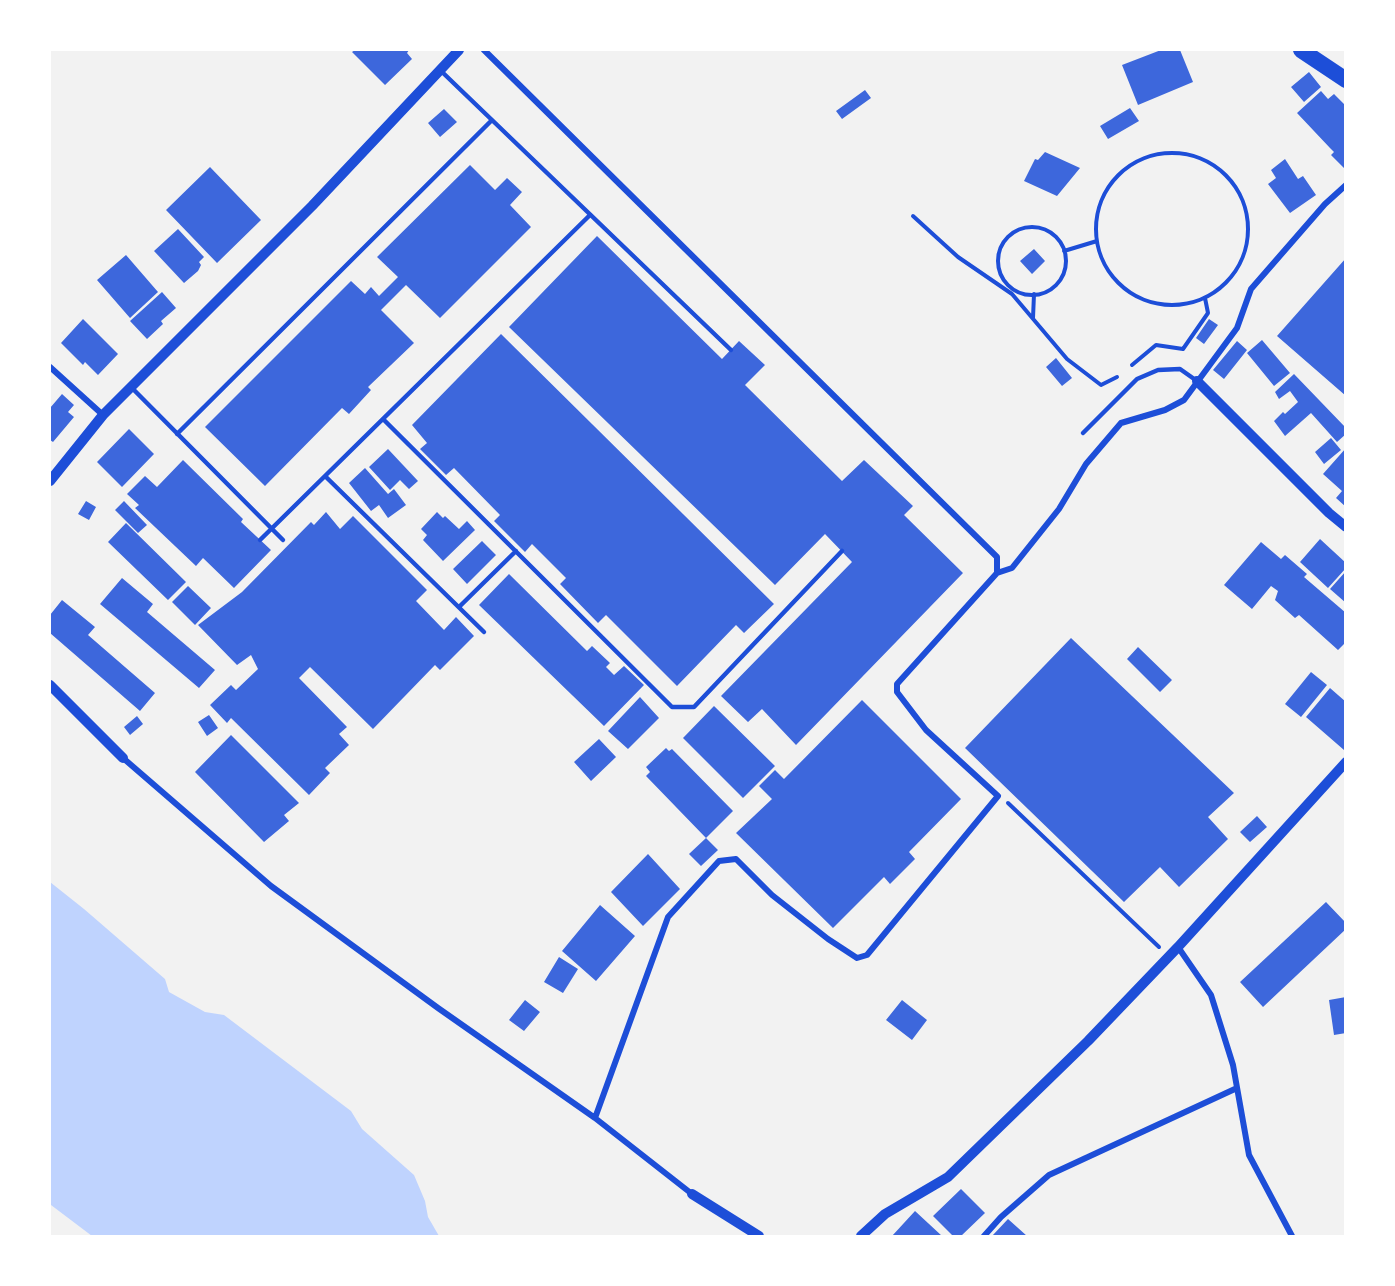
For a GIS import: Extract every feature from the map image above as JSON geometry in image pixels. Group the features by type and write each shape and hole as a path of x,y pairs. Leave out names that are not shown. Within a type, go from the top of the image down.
{"highway":[{"path":"1301,50 1346,80"}],"street":[{"path":"50,481 103,415 312,206 459,50"},
{"path":"484,50 997,557 997,573"},
{"path":"595,1118 668,917 719,861 736,859 772,895 828,939 857,958 867,954 998,796 926,730 897,693 897,684 997,573 1012,568 1059,509 1086,464 1121,423 1165,410 1184,400 1237,328 1251,290 1325,204 1346,185"},
{"path":"50,367 103,415"},
{"path":"1197,381 1329,513 1346,527"},
{"path":"50,686 123,758 271,886 438,1008 595,1118 692,1194 759,1236"},
{"path":"861,1236 885,1214 948,1177 1088,1041 1178,947 1346,762"},
{"path":"1178,947 1211,995 1233,1065 1250,1155 1292,1236"},
{"path":"984,1236 1001,1217 1049,1175 1237,1088"}],"lane":[{"path":"440,70 731,350"},
{"path":"177,434 492,120"},
{"path":"260,540 590,215"},
{"path":"1083,433 1137,379 1158,370 1180,369 1197,381"},
{"path":"131,387 283,540"},
{"path":"383,419 672,707 694,707 842,551"},
{"path":"325,476 484,632"},
{"path":"459,607 516,551"}],"path":[{"path":"1161,152 1187,153 1211,163 1231,180 1244,201 1249,225 1246,249 1236,272 1220,290 1198,302 1174,306 1150,303 1128,292 1109,274 1098,250 1097,241 1095,224 1101,198 1115,176 1136,160 1161,152"},
{"path":"913,216 958,257 1012,294 1049,341 1067,359 1101,385 1117,378 1156,345 1183,349 1208,313 1205,298"},
{"path":"1034,227 1045,229 1061,243 1066,265 1055,286 1045,292 1034,294 1022,293 1012,288 1004,279 998,259 1000,248 1006,239 1014,232 1034,227"},
{"path":"1064,251 1097,241"},
{"path":"1033,319 1034,294"},
{"path":"998,796 1009,803 1169,956"}],"water":[{"path":"50,882 165,979 169,992 205,1012 224,1015 351,1111 362,1129 414,1175 425,1201 428,1217 439,1236 92,1236 51,1205"}],"building":[{"path":"355,50 409,50 407,53 412,59 385,85 352,52"},
{"path":"1161,50 1180,50 1193,82 1138,105 1122,65"},
{"path":"1309,72 1321,87 1304,102 1291,87"},
{"path":"865,90 871,98 842,119 836,111"},
{"path":"1321,91 1328,99 1334,94 1346,106 1346,170 1331,155 1334,152 1297,113"},
{"path":"1130,108 1139,121 1108,139 1100,126"},
{"path":"444,109 457,122 440,137 428,123"},
{"path":"1045,152 1080,168 1057,196 1024,181 1035,159 1038,160"},
{"path":"1285,159 1298,179 1303,176 1316,195 1290,213 1268,184 1276,178 1271,170"},
{"path":"470,165 495,190 507,178 522,192 510,205 531,227 440,318 406,285 381,310 414,343 368,387 371,390 349,414 342,408 265,486 205,427 351,281 365,294 371,287 379,296 398,277 377,257"},
{"path":"210,167 261,220 217,263 166,210"},
{"path":"178,229 204,257 199,262 201,265 198,271 184,283 154,251"},
{"path":"597,236 722,359 739,341 765,365 745,385 842,481 864,460 913,506 904,515 963,573 796,745 762,709 748,722 721,696 852,562 825,534 775,585 509,327"},
{"path":"1034,249 1045,261 1032,274 1020,261"},
{"path":"126,255 158,292 130,318 97,280"},
{"path":"1346,258 1346,396 1277,336"},
{"path":"162,292 176,308 161,321 163,324 147,339 130,321"},
{"path":"83,319 118,354 98,375 85,362 83,365 61,343"},
{"path":"1209,319 1218,325 1204,344 1196,338"},
{"path":"501,334 774,604 744,633 736,625 677,686 606,615 598,623 560,584 566,578 532,544 525,552 494,521 500,515 454,468 446,475 420,449 427,443 412,425"},
{"path":"1262,340 1290,373 1274,386 1247,353"},
{"path":"1237,341 1247,350 1224,379 1213,370"},
{"path":"1056,358 1072,378 1062,386 1046,367"},
{"path":"1294,374 1346,428 1346,434 1337,442 1311,413 1285,436 1274,421 1298,402 1290,391 1279,399 1275,392"},
{"path":"62,394 74,405 68,412 74,417 53,442 50,440 50,408"},
{"path":"129,429 154,454 122,487 97,462"},
{"path":"1331,438 1341,450 1324,464 1315,452"},
{"path":"1346,448 1346,507 1336,498 1342,491 1323,474"},
{"path":"388,449 418,481 409,489 400,480 390,490 369,467"},
{"path":"183,460 243,519 241,522 271,550 234,588 203,558 196,566 135,508 139,505 127,494 145,476 157,487"},
{"path":"365,468 388,494 394,489 406,505 388,518 379,505 371,511 349,483"},
{"path":"86,501 96,507 89,520 78,514"},
{"path":"124,501 147,525 138,533 115,510"},
{"path":"326,512 340,529 353,516 427,590 416,601 444,630 456,617 474,636 440,670 435,665 373,729 310,667 299,678 347,727 339,734 349,745 325,768 330,773 309,795 231,718 227,723 210,705 231,685 236,690 258,669 251,655 237,665 198,625 242,592 311,522 314,525"},
{"path":"437,512 459,529 467,521 475,530 443,561 423,540 427,535 421,529"},
{"path":"126,523 186,582 168,600 108,542"},
{"path":"1320,539 1346,563 1346,568 1328,588 1300,562"},
{"path":"482,541 496,555 467,584 453,569"},
{"path":"1261,542 1281,559 1285,555 1307,574 1304,577 1346,613 1346,645 1344,644 1338,650 1299,615 1295,618 1275,600 1278,591 1271,586 1252,609 1224,585"},
{"path":"1346,571 1346,603 1330,589"},
{"path":"509,574 587,651 592,646 610,663 606,667 614,675 624,666 644,685 604,726 479,605"},
{"path":"122,578 153,604 147,612 215,670 199,688 100,604"},
{"path":"188,586 211,608 195,625 172,602"},
{"path":"62,600 95,627 88,635 155,693 140,711 50,633 50,615"},
{"path":"1071,638 1234,793 1208,817 1228,839 1179,887 1160,867 1124,902 965,748"},
{"path":"1138,647 1172,680 1160,692 1127,659"},
{"path":"1311,672 1327,685 1301,717 1285,704"},
{"path":"1330,688 1346,702 1344,750 1306,717"},
{"path":"640,697 659,718 628,749 608,731"},
{"path":"862,700 961,799 909,852 915,859 890,884 884,877 833,928 736,833 772,799 759,786 775,770 784,779"},
{"path":"714,706 775,766 743,798 683,738"},
{"path":"209,715 218,728 207,736 198,722"},
{"path":"137,716 143,724 130,735 124,727"},
{"path":"231,735 299,803 284,815 289,821 264,842 195,772"},
{"path":"599,739 616,757 591,781 574,762"},
{"path":"666,748 669,751 672,749 733,811 706,838 646,776 650,772 646,767"},
{"path":"1257,816 1267,827 1250,842 1240,832"},
{"path":"706,838 718,850 701,866 689,854"},
{"path":"648,854 680,889 643,926 611,892"},
{"path":"1326,902 1346,923 1346,929 1263,1007 1240,982"},
{"path":"600,905 635,936 596,981 562,951"},
{"path":"559,957 578,969 563,993 544,982"},
{"path":"1346,997 1346,1033 1334,1035 1329,1000"},
{"path":"525,1000 540,1012 524,1031 509,1020"},
{"path":"902,1000 927,1020 912,1040 886,1020"},
{"path":"961,1189 985,1213 961,1236 953,1236 933,1216"},
{"path":"915,1211 942,1236 892,1236"},
{"path":"1008,1219 1027,1236 992,1236"}]}
